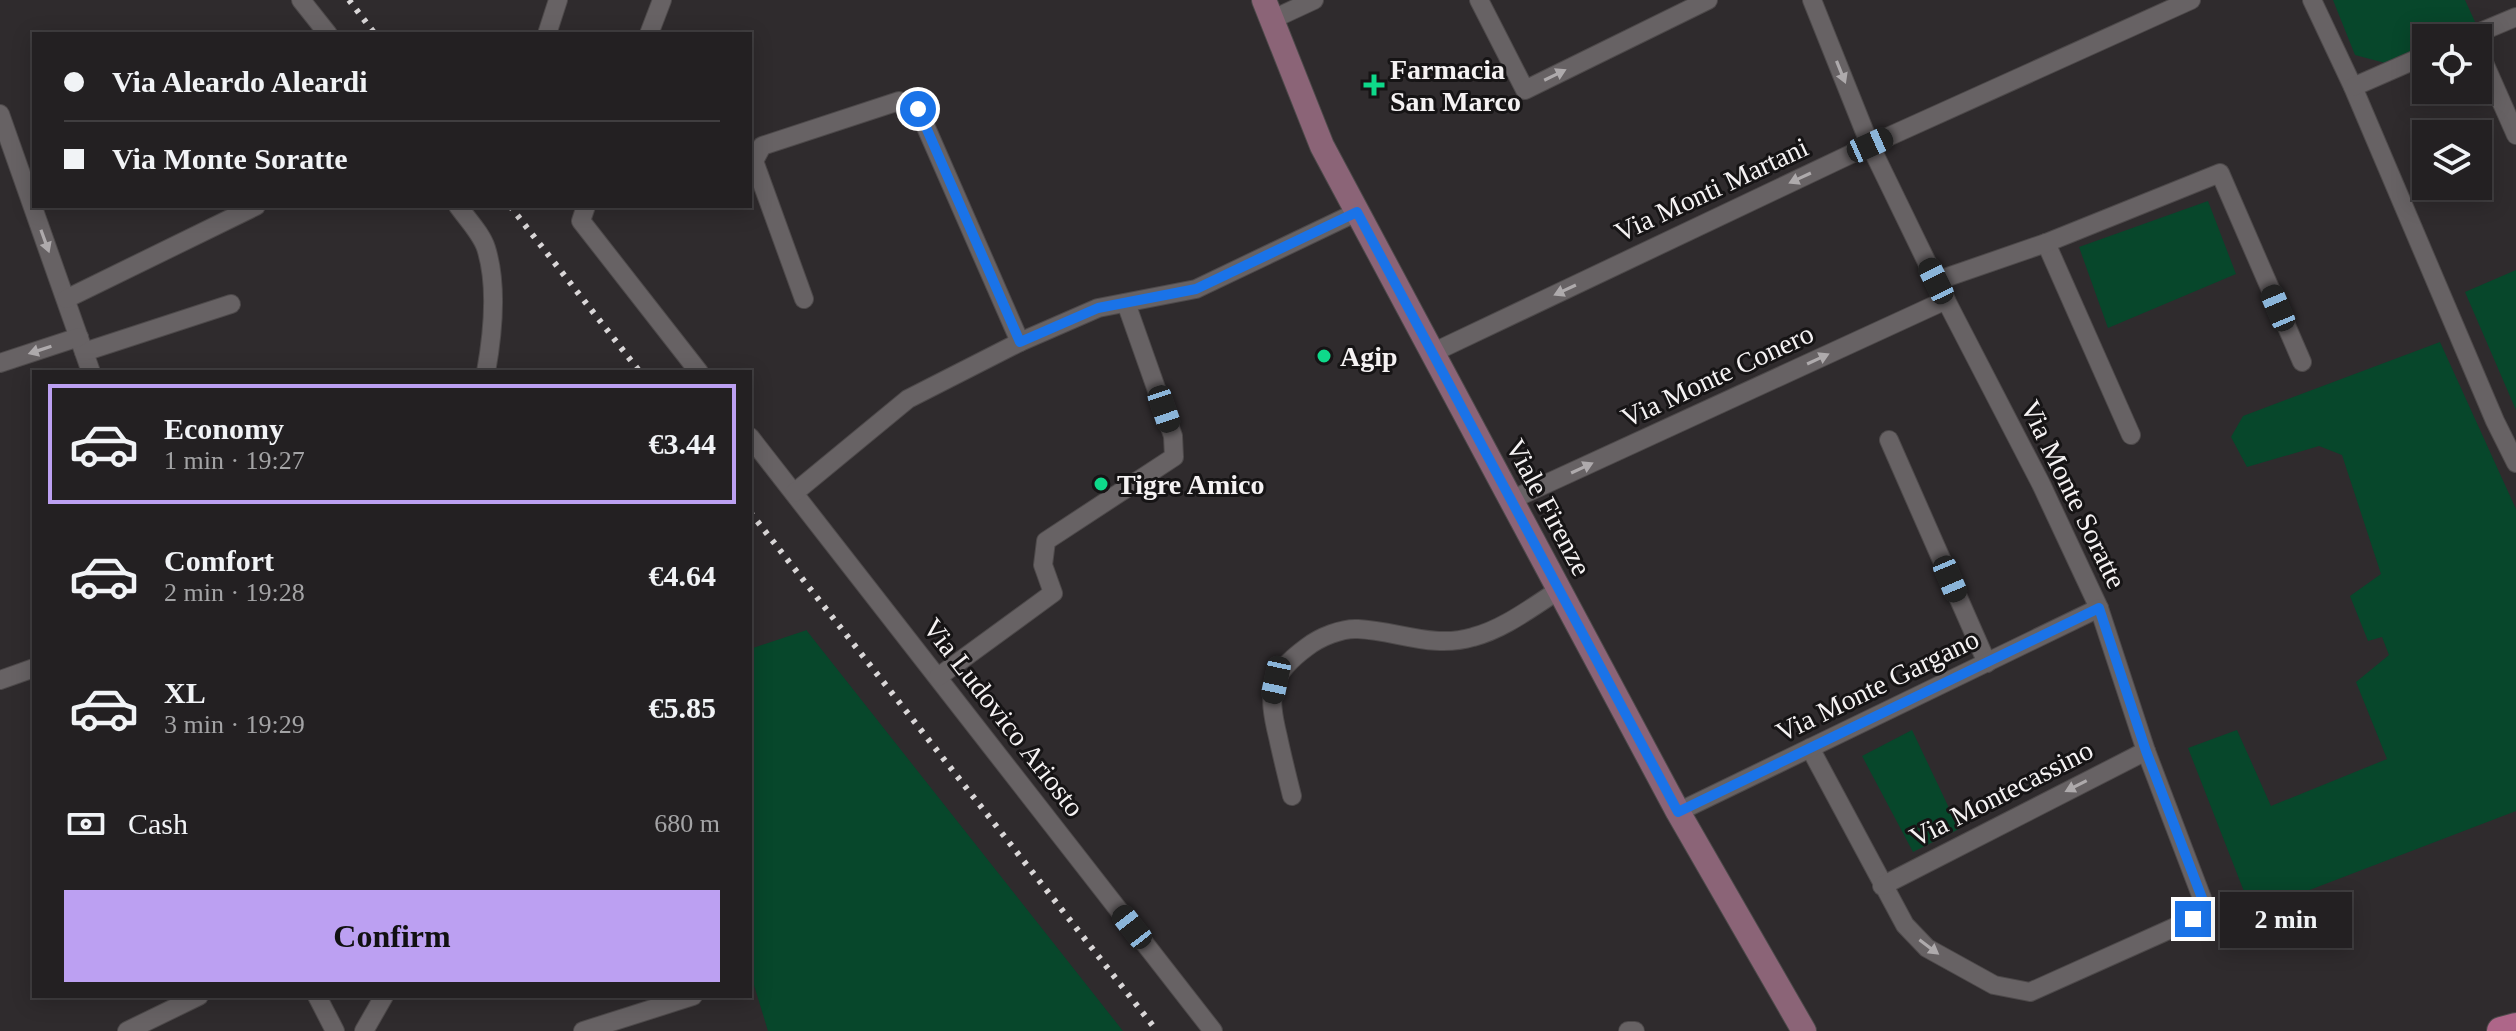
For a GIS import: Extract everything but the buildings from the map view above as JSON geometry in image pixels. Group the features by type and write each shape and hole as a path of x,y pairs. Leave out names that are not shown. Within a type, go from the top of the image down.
{"main road":[{"name":"Viale Firenze","path":"1267,10 1322,146 1678,812 1804,1031"},
{"path":"2501,1031 2516,1027"}],"street":[{"path":"301,0 326,32"},
{"path":"548,32 558,0"},
{"path":"650,32 662,0"},
{"path":"1267,10 1314,0"},
{"path":"1479,0 1525,90 1708,0"},
{"name":"Via Monte Soratte","path":"1812,0 1870,145 2041,484 2099,608 2146,751 2202,898 2193,919 2030,992 1994,985 1927,948 1905,925 1882,886"},
{"name":"Via Monti Martani","path":"1432,353 1870,145 2191,0"},
{"path":"2312,0 2353,87 2495,421 2516,463"},
{"path":"2492,30 2516,17"},
{"path":"2353,87 2412,61"},
{"path":"2492,83 2516,135"},
{"path":"804,299 754,161 762,146 899,101 918,109 1020,342"},
{"path":"0,114 4,142 90,370"},
{"path":"1936,281 2046,243 2220,173 2302,362"},
{"path":"66,299 252,208"},
{"path":"459,208 485,245 493,285 491,347 486,370"},
{"path":"794,493 908,399 1020,342 1098,308 1196,289 1357,212"},
{"path":"584,214 698,370"},
{"path":"2046,243 2131,435"},
{"name":"Via Monte Conero","path":"1511,500 1946,300"},
{"path":"938,677 1053,593 1043,565 1046,541 1174,457 1173,436 1126,303"},
{"path":"0,363 231,304"},
{"name":"Via Ludovico Ariosto","path":"752,440 1213,1031"},
{"path":"1889,440 1987,663"},
{"path":"1292,796 1270,704 1276,680 1289,660 1312,643 1338,632 1357,629 1421,641 1473,638 1498,627 1559,590"},
{"name":"Via Monte Gargano","path":"1678,812 2099,608"},
{"path":"0,680 32,669"},
{"path":"1810,748 1882,886"},
{"name":"Via Montecassino","path":"1882,886 2146,751"},
{"path":"127,1031 195,998"},
{"path":"318,998 335,1031"},
{"path":"364,1031 383,998"},
{"path":"583,1031 687,998"},
{"path":"1628,1031 1635,1031"}],"green space":[{"path":"2333,0 2465,0 2476,24 2412,24 2412,52 2385,63 2355,55"},
{"path":"2208,201 2236,274 2108,328 2079,247"},
{"path":"2516,270 2516,410 2465,292"},
{"path":"2440,342 2516,509 2516,811 2252,912 2188,748 2237,730 2271,806 2387,759 2356,682 2389,655 2382,637 2368,641 2350,596 2381,574 2342,455 2319,446 2247,467 2231,437 2243,416"},
{"path":"807,630 1123,1031 768,1031 752,979 752,648"},
{"path":"1912,730 1959,829 1913,852 1862,756"}],"railway":[{"path":"349,0 373,32"},
{"path":"512,208 638,370"},
{"path":"752,515 1157,1031"}],"place":[{"name":"Farmacia San Marco","path":"1374,85"},
{"name":"Agip","path":"1324,356"},
{"name":"Tigre Amico","path":"1101,484"}],"route":[{"path":"918,109 1020,342 1098,308 1196,289 1357,212 1678,812 2099,608 2146,751 2202,898 2193,919"}]}
